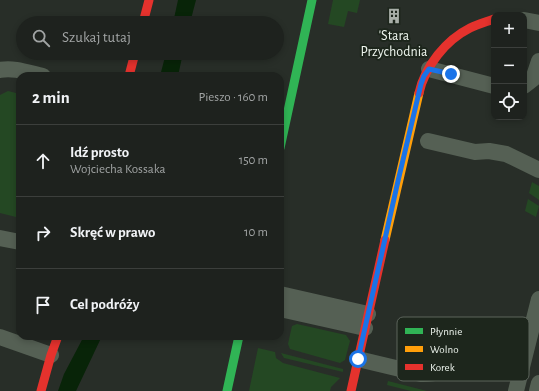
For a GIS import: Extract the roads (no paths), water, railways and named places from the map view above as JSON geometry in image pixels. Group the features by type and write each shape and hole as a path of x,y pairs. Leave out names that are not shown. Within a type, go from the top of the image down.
{"street":[{"path":"145,16 149,0"},
{"path":"284,130 312,0"},
{"path":"350,391 417,98 424,76 439,53 453,38 471,27 491,20"},
{"path":"527,21 539,23"},
{"path":"130,72 133,60"},
{"path":"527,84 533,79 539,61"},
{"path":"0,70 14,69 26,72"},
{"path":"429,69 491,85"},
{"path":"428,140 475,152 489,151 506,154 539,170"},
{"path":"0,238 16,241"},
{"path":"284,295 366,321"},
{"path":"529,339 539,299"},
{"path":"284,309 366,321"},
{"path":"0,337 51,355"},
{"path":"40,391 57,340"},
{"path":"227,391 238,340"},
{"path":"358,359 397,368"},
{"path":"516,391 518,381"},
{"path":"537,391 539,383"}],"place":[{"name":"'Stara Przychodnia","path":"394,16"}]}
